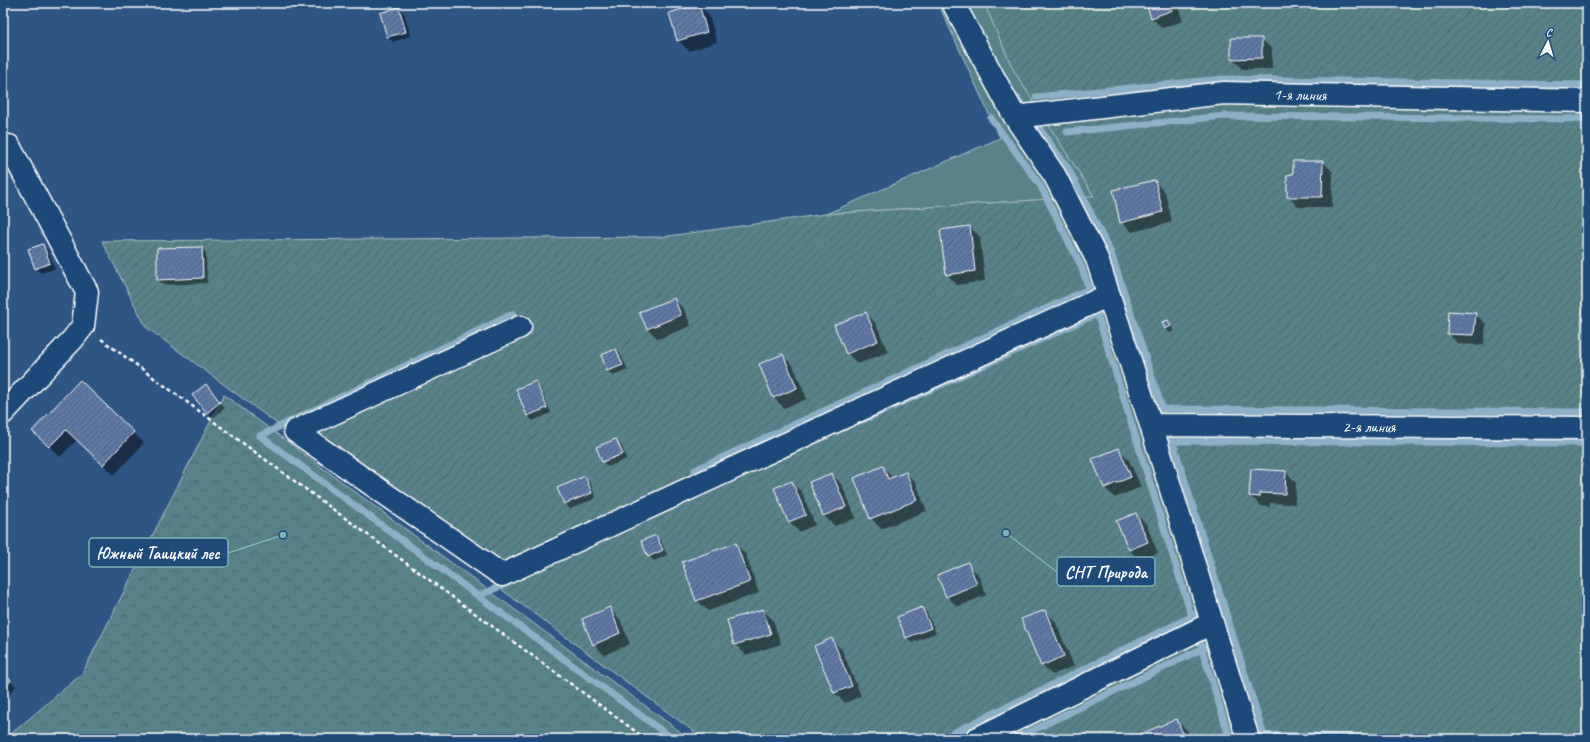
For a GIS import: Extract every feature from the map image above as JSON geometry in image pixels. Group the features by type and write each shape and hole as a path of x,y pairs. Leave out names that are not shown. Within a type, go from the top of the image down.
{"street":[{"path":"953,3 1015,116 1055,176 1097,259 1151,425 1248,739"},
{"name":"1-я линия","path":"1015,116 1224,93 1587,101"},
{"path":"3,413 73,339 83,326 87,292 9,146"},
{"path":"520,327 295,431 502,575 1109,295"},
{"name":"2-я линия","path":"1151,425 1587,428"},
{"path":"976,739 1212,623"}],"path":[{"path":"83,326 646,739"}],"green space":[{"path":"938,3 984,3 1014,71 1094,196 826,214 1000,138"},
{"path":"984,3 1587,3 1587,739 704,739 146,327 102,241 662,237 826,214 1094,196 1014,71"},
{"path":"224,395 690,739 5,739 82,674"}],"building":[{"path":"1146,3 1170,3 1173,10 1151,18"},
{"path":"699,4 707,32 677,41 669,13"},
{"path":"399,7 406,32 387,37 380,13"},
{"path":"1231,38 1262,38 1262,58 1231,59"},
{"path":"1293,161 1323,161 1322,197 1287,197 1287,175 1293,174"},
{"path":"1155,180 1163,212 1120,223 1113,190"},
{"path":"970,226 975,271 946,275 940,230"},
{"path":"43,244 50,263 35,269 28,249"},
{"path":"202,247 203,278 157,280 157,248"},
{"path":"674,298 681,315 647,329 639,312"},
{"path":"1448,311 1476,313 1474,335 1447,334"},
{"path":"866,312 878,341 846,354 834,325"},
{"path":"1168,320 1171,326 1165,329 1162,322"},
{"path":"616,349 623,365 607,371 601,355"},
{"path":"783,354 797,388 773,398 759,364"},
{"path":"80,380 134,432 103,465 66,430 49,447 32,431"},
{"path":"536,381 547,408 527,416 516,389"},
{"path":"206,384 220,402 207,413 192,395"},
{"path":"616,439 623,454 602,462 596,447"},
{"path":"1119,448 1131,477 1104,488 1092,459"},
{"path":"883,466 888,479 906,472 917,500 870,519 854,478"},
{"path":"1251,469 1286,471 1285,494 1260,493 1260,497 1249,496"},
{"path":"832,473 846,507 823,516 809,482"},
{"path":"585,476 592,493 564,504 557,488"},
{"path":"792,481 806,515 788,522 774,488"},
{"path":"1136,513 1148,542 1129,550 1116,521"},
{"path":"656,535 663,550 648,557 641,541"},
{"path":"736,543 750,582 696,601 682,562"},
{"path":"968,562 977,584 946,597 937,575"},
{"path":"610,607 620,633 593,645 582,619"},
{"path":"922,607 931,628 906,638 897,617"},
{"path":"763,609 771,634 734,645 727,620"},
{"path":"1045,610 1064,656 1041,666 1021,619"},
{"path":"832,638 852,686 834,693 814,646"},
{"path":"3,673 11,680 3,691"},
{"path":"1177,719 1185,739 1140,739 1138,735"}],"waterway":[{"path":"1036,97 1224,79 1587,85"},
{"path":"1018,99 1068,168 1111,253 1166,420 1265,739"},
{"path":"1067,132 1225,116 1587,119"},
{"path":"991,118 1040,185 1081,266 1093,300"},
{"path":"695,470 1091,288"},
{"path":"1096,310 1230,739"},
{"path":"863,420 1099,313"},
{"path":"513,314 260,436 673,739"},
{"path":"1159,409 1587,412"},
{"path":"1169,441 1587,443"},
{"path":"478,596 508,583"},
{"path":"941,739 1195,615"},
{"path":"1014,739 1208,646"},
{"path":"1260,735 1461,739"}],"place":[{"name":"СНТ Природа","path":"1006,533"},
{"name":"Южный Таицкий лес","path":"283,535"}]}
